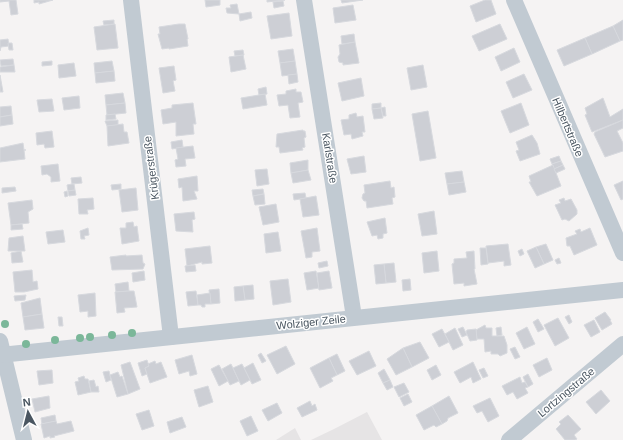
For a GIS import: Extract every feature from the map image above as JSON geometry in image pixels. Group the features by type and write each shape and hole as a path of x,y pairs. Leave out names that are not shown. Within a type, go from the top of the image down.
{"street":[{"name":"Krügerstraße","path":"130,0 170,337"},
{"name":"Karlstraße","path":"304,0 354,317"},
{"name":"Hilbertstraße","path":"514,0 623,254"},
{"name":"Wolziger Zeile","path":"1,350 170,337 623,290"},
{"name":"Lortzingstraße","path":"510,440 623,344"},
{"path":"1,350 24,440"}],"shaded area":[{"path":"367,412 382,440 311,440 334,429"},
{"path":"295,428 301,440 276,440"}],"building":[{"path":"0,0 16,0 18,14 11,15 9,1 0,2"},
{"path":"34,0 53,0 39,4 39,2 34,3"},
{"path":"205,0 220,0 220,5 206,7"},
{"path":"267,0 285,0 267,2"},
{"path":"341,0 363,0 342,3"},
{"path":"485,0 491,0 496,14 476,22 470,6"},
{"path":"283,1 284,6 274,8 273,2"},
{"path":"237,4 239,14 227,13 226,8 231,8 230,5"},
{"path":"353,5 356,20 335,23 333,8"},
{"path":"251,12 252,18 240,21 239,14"},
{"path":"289,13 292,36 271,39 267,16"},
{"path":"114,20 114,24 104,25 103,21"},
{"path":"623,20 623,40 620,41 613,26"},
{"path":"115,24 118,48 97,50 94,27"},
{"path":"185,24 188,46 162,49 158,34 160,34 159,27"},
{"path":"500,24 507,39 479,51 472,36"},
{"path":"613,26 620,41 592,54 585,38"},
{"path":"354,34 355,42 342,44 341,36"},
{"path":"585,38 592,54 564,66 557,50"},
{"path":"8,39 9,46 1,47 0,51 0,40"},
{"path":"355,42 359,63 343,65 343,63 339,62 338,57 340,54 339,45"},
{"path":"8,43 12,43 13,50 9,50"},
{"path":"514,48 520,62 501,71 495,57"},
{"path":"293,49 295,61 280,63 278,51"},
{"path":"243,50 244,55 235,56 234,51"},
{"path":"243,55 246,69 231,72 229,57"},
{"path":"13,59 14,65 1,66 0,60"},
{"path":"52,61 52,65 42,66 42,62"},
{"path":"112,61 114,71 95,73 94,63"},
{"path":"295,61 297,74 282,76 280,63"},
{"path":"74,63 76,76 59,78 58,65"},
{"path":"14,65 15,72 0,72 0,67"},
{"path":"423,65 427,87 411,90 407,68"},
{"path":"174,66 176,80 173,81 175,91 163,93 159,68"},
{"path":"114,71 115,81 96,83 95,73"},
{"path":"297,74 298,82 289,84 288,75"},
{"path":"524,74 532,90 513,98 506,82"},
{"path":"0,75 3,92 0,92"},
{"path":"361,78 364,96 342,101 338,83"},
{"path":"266,87 267,94 259,95 258,89"},
{"path":"296,89 296,92 301,92 303,102 298,103 300,117 290,118 288,105 279,106 277,95 286,94 286,91"},
{"path":"123,93 125,103 106,105 105,95"},
{"path":"265,94 267,105 243,109 241,98"},
{"path":"79,96 80,108 64,110 62,98"},
{"path":"603,98 610,117 623,109 623,120 592,132 585,115 587,114 585,108"},
{"path":"52,99 54,111 39,112 37,100"},
{"path":"125,103 126,113 107,115 106,105"},
{"path":"193,103 196,124 193,124 194,134 176,136 176,122 163,124 161,110 172,108 172,105"},
{"path":"381,103 381,108 372,109 372,104"},
{"path":"521,103 529,125 510,133 501,111"},
{"path":"11,106 12,115 0,117 0,107"},
{"path":"385,107 386,116 383,116 381,108"},
{"path":"381,108 383,118 374,119 372,109"},
{"path":"428,111 436,158 420,161 412,114"},
{"path":"356,113 357,117 363,116 365,132 362,132 363,136 352,139 351,134 344,135 341,120 349,119 349,115"},
{"path":"115,114 116,119 106,120 106,115"},
{"path":"12,115 13,124 0,126 0,117"},
{"path":"118,120 118,125 107,126 105,121"},
{"path":"623,120 623,128 617,131 623,143 623,151 605,157 594,134 595,132"},
{"path":"123,124 124,132 127,132 129,143 108,146 107,126"},
{"path":"303,130 305,131 306,137 304,138 305,147 302,148 303,150 280,153 279,147 276,147 277,134"},
{"path":"52,131 54,147 45,148 44,144 37,145 36,133"},
{"path":"532,135 537,143 540,154 520,161 516,151 519,150 516,142"},
{"path":"182,140 183,147 172,149 171,142"},
{"path":"23,143 25,159 0,162 0,148"},
{"path":"193,146 195,158 185,159 186,166 176,167 175,160 178,159 176,148"},
{"path":"364,156 366,172 351,174 347,159"},
{"path":"559,156 561,161 552,164 550,159"},
{"path":"308,160 308,170 291,173 290,163"},
{"path":"561,161 563,165 554,169 552,164"},
{"path":"58,164 60,181 51,182 51,177 47,174 42,175 41,166"},
{"path":"553,165 561,186 537,196 529,182 531,182 529,176"},
{"path":"563,165 565,169 556,173 554,169"},
{"path":"267,169 269,184 257,186 255,170"},
{"path":"308,170 311,180 293,183 291,173"},
{"path":"462,171 464,182 447,184 445,173"},
{"path":"197,176 198,191 194,191 197,199 183,201 182,187 179,188 178,179"},
{"path":"81,177 82,183 72,184 71,178"},
{"path":"390,181 391,188 394,187 395,197 392,198 393,204 367,208 366,201 362,198 363,194 365,193 364,185"},
{"path":"623,181 623,199 621,200 614,185"},
{"path":"464,182 466,192 449,195 447,184"},
{"path":"74,184 75,190 68,191 67,185"},
{"path":"121,184 121,189 112,190 111,185"},
{"path":"15,187 16,191 2,193 2,188"},
{"path":"136,188 138,210 122,212 119,190"},
{"path":"263,189 264,194 253,196 252,190"},
{"path":"75,190 76,195 69,196 68,191"},
{"path":"67,191 68,196 65,197 64,192"},
{"path":"305,193 306,198 294,200 293,194"},
{"path":"264,194 265,204 255,205 253,196"},
{"path":"316,196 319,215 303,217 300,199"},
{"path":"93,198 94,209 87,210 88,214 79,214 78,199"},
{"path":"564,198 565,201 571,199 577,210 577,214 569,221 565,219 562,220 555,205 561,203 559,200"},
{"path":"32,200 33,209 28,212 29,223 11,225 8,203"},
{"path":"276,204 279,222 263,225 259,207"},
{"path":"434,211 437,234 422,236 418,214"},
{"path":"194,212 195,219 192,220 193,232 176,231 174,214"},
{"path":"385,218 387,233 383,234 383,238 378,239 377,235 372,236 367,222"},
{"path":"133,222 134,227 137,226 139,241 122,244 120,228 126,228 126,223"},
{"path":"22,224 23,229 11,230 11,225"},
{"path":"88,228 89,235 84,236 85,239 81,239 80,231"},
{"path":"317,228 320,251 312,252 312,257 306,258 301,231"},
{"path":"590,228 597,245 574,255 570,246 567,246 566,238 577,234 575,231 580,229 581,232"},
{"path":"63,230 65,242 48,244 46,232"},
{"path":"278,232 281,251 266,253 264,234"},
{"path":"23,236 25,251 8,251 9,238"},
{"path":"508,244 511,265 504,266 504,261 488,263 486,246"},
{"path":"546,244 553,260 544,264 536,247"},
{"path":"210,246 212,263 202,264 202,262 187,266 185,249"},
{"path":"536,247 544,264 535,268 527,251"},
{"path":"480,248 486,248 488,264 481,265"},
{"path":"522,249 524,254 520,256 518,251"},
{"path":"21,251 23,262 12,263 11,253"},
{"path":"437,251 439,271 424,273 422,253"},
{"path":"474,251 474,269 477,284 464,286 464,283 454,284 452,264 454,263 454,259 467,258 466,252"},
{"path":"142,255 143,263 145,264 143,269 112,270 110,257"},
{"path":"559,258 561,263 557,264 555,260"},
{"path":"327,261 328,266 319,268 318,263"},
{"path":"394,263 396,282 386,283 384,264"},
{"path":"384,264 386,283 376,284 374,265"},
{"path":"195,265 196,271 186,272 185,266"},
{"path":"32,270 33,282 37,281 38,289 15,292 13,272"},
{"path":"144,271 145,280 133,282 132,273"},
{"path":"316,271 319,288 307,290 304,273"},
{"path":"329,271 332,288 319,290 317,273"},
{"path":"288,279 291,302 273,305 270,281"},
{"path":"410,279 411,290 403,291 402,280"},
{"path":"128,282 129,291 116,292 115,284"},
{"path":"253,285 254,299 245,300 243,286"},
{"path":"243,286 245,300 235,301 234,287"},
{"path":"219,289 220,303 211,304 209,290"},
{"path":"134,291 137,307 124,308 125,312 117,313 115,292"},
{"path":"196,291 198,305 188,306 186,292"},
{"path":"95,293 96,316 88,317 88,311 80,312 78,295"},
{"path":"210,293 211,304 205,304 205,307 198,305 197,295"},
{"path":"26,295 25,300 15,301 14,296"},
{"path":"40,298 42,314 23,317 21,303"},
{"path":"605,312 612,324 602,330 595,318"},
{"path":"42,314 44,328 25,330 23,317"},
{"path":"569,315 572,322 569,324 565,317"},
{"path":"58,317 62,317 63,326 59,326"},
{"path":"558,318 569,338 555,346 544,325"},
{"path":"538,319 544,329 538,332 533,322"},
{"path":"594,320 600,332 591,337 584,325"},
{"path":"485,325 486,328 492,328 492,336 504,336 507,345 507,353 500,356 498,354 491,354 491,351 485,352 484,339 477,339 476,330"},
{"path":"463,327 467,335 462,337 458,329"},
{"path":"501,327 502,335 497,336 496,328"},
{"path":"527,327 535,344 524,349 516,333"},
{"path":"455,328 463,345 453,350 445,334"},
{"path":"442,329 449,342 439,347 432,334"},
{"path":"476,329 477,340 470,341 466,332 467,330"},
{"path":"420,342 429,358 412,367 403,348"},
{"path":"286,346 295,364 277,374 267,355"},
{"path":"515,347 520,357 515,359 510,349"},
{"path":"403,348 412,367 396,375 387,359"},
{"path":"369,351 376,366 357,375 349,361"},
{"path":"261,353 266,361 262,363 258,355"},
{"path":"337,354 345,371 337,375 329,358"},
{"path":"192,355 197,374 190,376 189,371 179,374 175,360"},
{"path":"329,358 337,375 331,378 333,381 320,388 310,368"},
{"path":"547,358 552,370 539,377 533,365"},
{"path":"147,360 149,366 145,368 147,374 142,376 138,363"},
{"path":"155,361 156,364 161,362 167,377 150,383 145,368 149,366 148,364"},
{"path":"130,362 140,389 128,394 121,365"},
{"path":"473,362 481,379 473,383 471,377 460,383 454,372"},
{"path":"253,363 261,380 252,384 244,368"},
{"path":"231,364 239,381 230,385 222,369"},
{"path":"242,364 250,380 241,385 233,368"},
{"path":"219,365 228,381 219,386 211,369"},
{"path":"436,365 441,375 432,380 427,370"},
{"path":"484,368 488,376 483,378 479,370"},
{"path":"384,369 390,380 383,383 378,373"},
{"path":"52,370 53,383 39,385 37,371"},
{"path":"109,371 111,380 106,382 103,372"},
{"path":"118,372 120,377 122,376 128,394 117,397 110,375"},
{"path":"528,374 533,384 528,387 523,377"},
{"path":"84,376 85,379 88,379 91,392 78,395 75,382 79,381 78,378"},
{"path":"520,377 522,383 525,382 528,387 525,388 528,393 517,399 513,392 507,395 502,386"},
{"path":"94,380 96,387 98,386 99,392 91,392 89,381"},
{"path":"390,380 393,387 387,390 383,383"},
{"path":"404,383 409,392 399,397 394,387"},
{"path":"208,386 213,402 199,407 194,390"},
{"path":"601,390 610,401 596,414 586,402"},
{"path":"408,394 412,402 404,406 400,398"},
{"path":"49,396 50,408 35,412 32,399"},
{"path":"449,396 458,413 448,418 447,421 442,424 432,406"},
{"path":"490,398 499,416 488,422 482,411 477,413 473,406"},
{"path":"310,401 312,406 315,404 317,410 302,417 297,408"},
{"path":"277,403 282,413 268,421 262,410"},
{"path":"432,406 442,424 436,427 434,425 424,430 416,415"},
{"path":"149,410 154,426 142,430 136,414"},
{"path":"55,415 56,421 42,424 41,418"},
{"path":"568,415 581,429 574,435 577,439 575,440 565,440 556,429 561,424 559,422"},
{"path":"251,416 258,431 247,436 240,421"},
{"path":"182,417 186,427 170,433 167,422"},
{"path":"56,421 57,424 71,421 74,431 54,436 55,437 50,438 50,436 44,438 41,424"}]}
